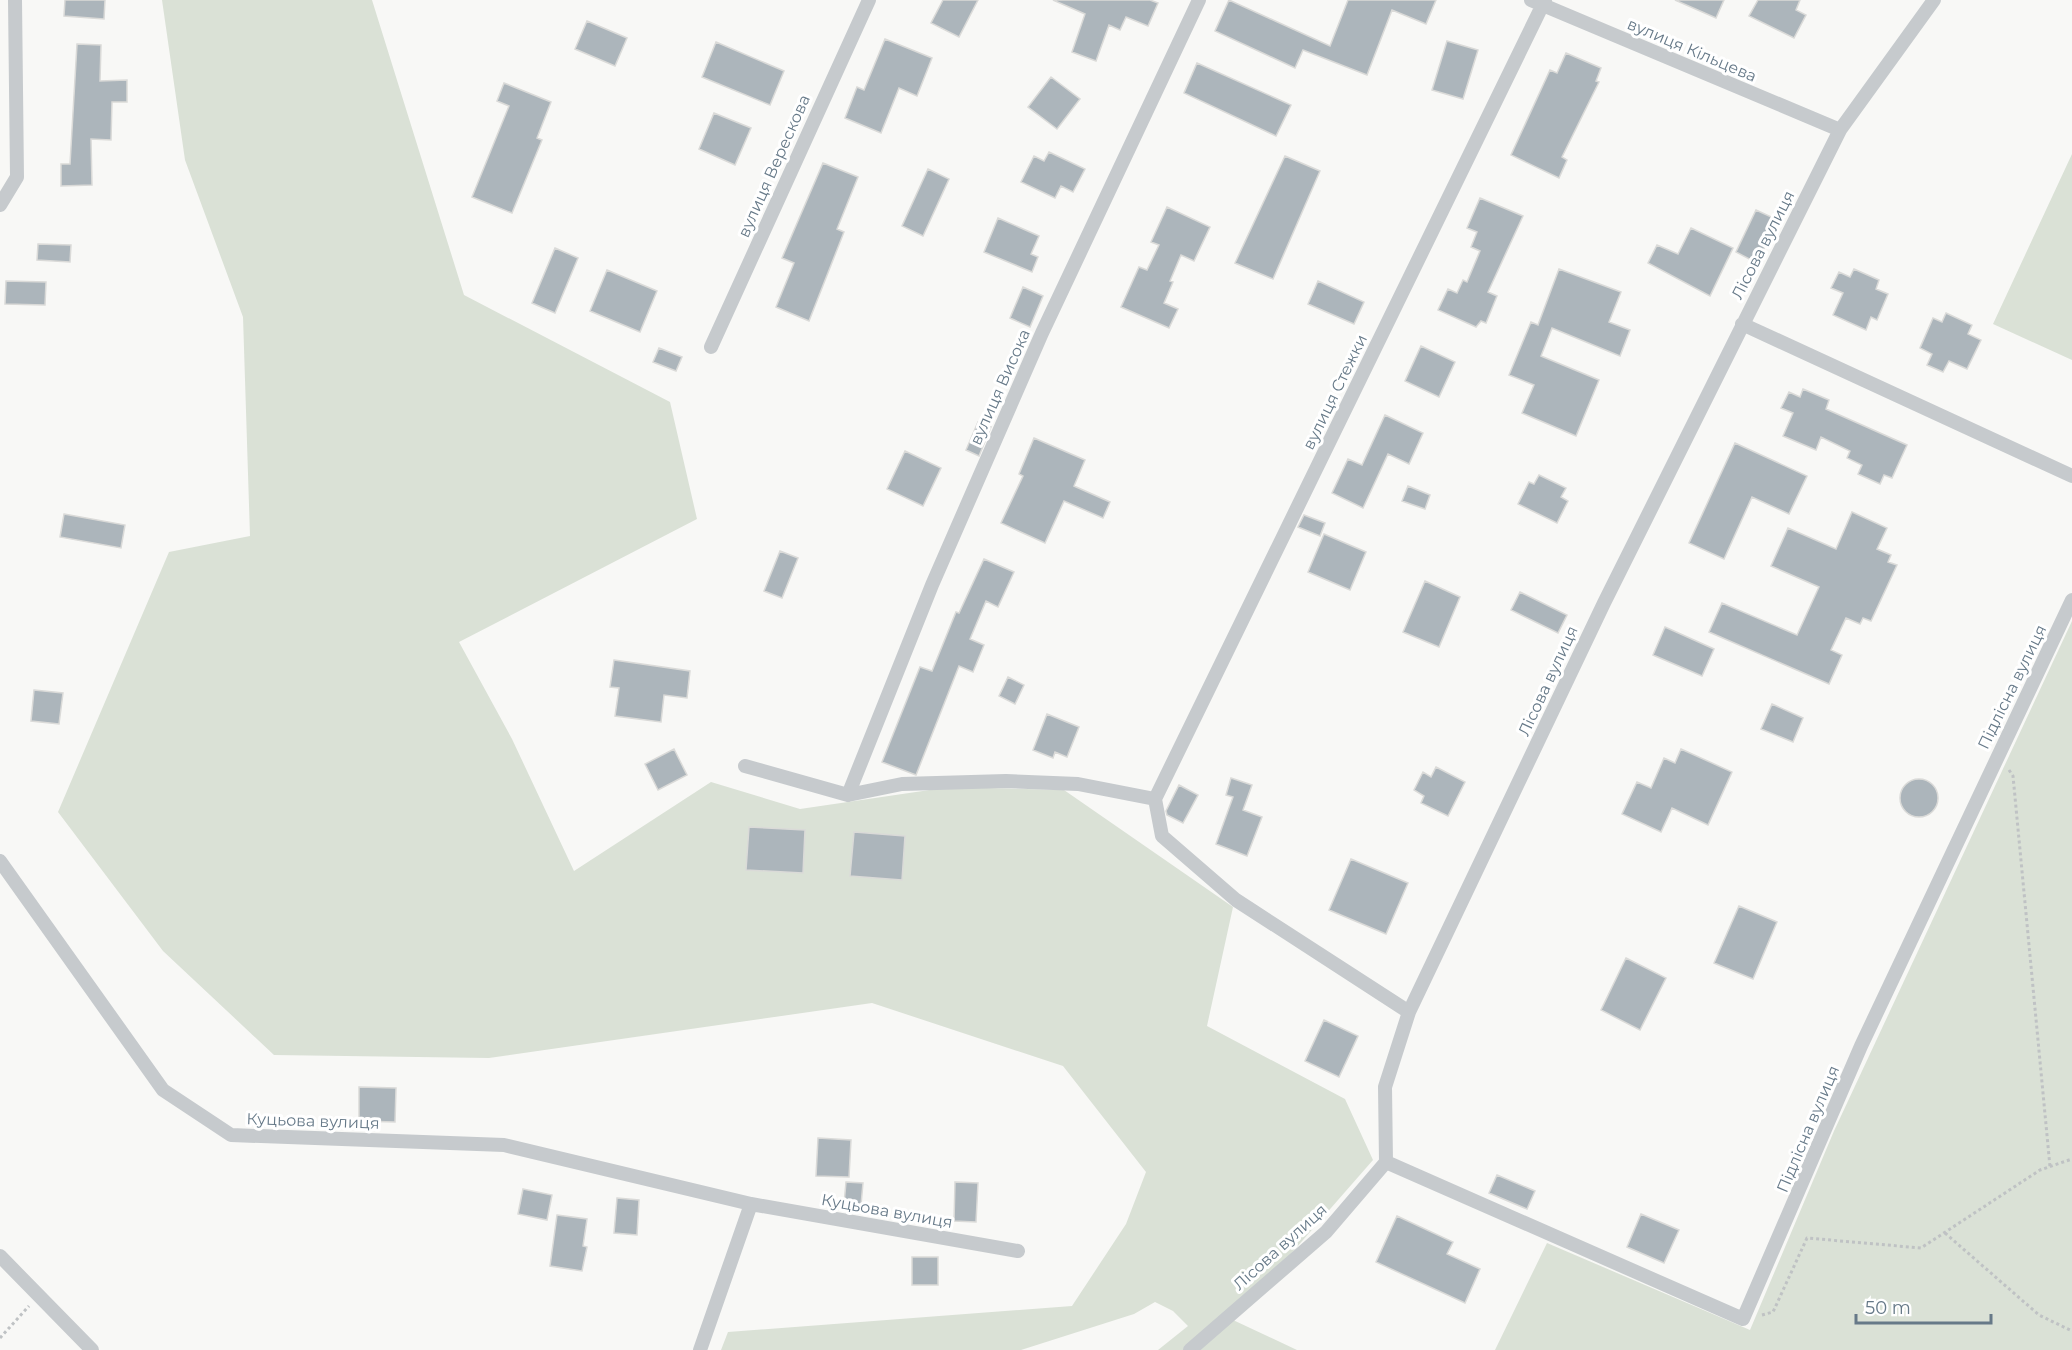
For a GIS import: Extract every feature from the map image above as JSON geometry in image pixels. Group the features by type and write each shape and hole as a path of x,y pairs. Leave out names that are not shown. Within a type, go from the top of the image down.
{"street":[{"path":"0,206 16,177 15,0"},
{"name":"вулиця Верескова","path":"711,347 869,0"},
{"name":"вулиця Висока","path":"848,795 932,585 1042,333 1199,0"},
{"name":"Лісова вулиця","path":"1190,1350 1326,1232 1386,1162 1385,1087 1409,1012 1604,603 1840,130 1934,0"},
{"name":"вулиця Кільцева","path":"1540,1 1840,130"},
{"name":"вулиця Стежки","path":"1155,799 1540,1"},
{"path":"1742,324 2072,476"},
{"name":"Підлісна вулиця","path":"1743,1319 1862,1046 2072,600"},
{"path":"745,766 848,795 902,784 1006,781 1078,784 1155,799 1162,836 1236,900 1409,1012"},
{"name":"Куцьова вулиця","path":"0,861 163,1090 231,1135 504,1145 751,1204 1018,1251"},
{"path":"1386,1162 1743,1319"},
{"path":"700,1350 751,1204"},
{"path":"0,1256 92,1350"}],"path":[{"path":"1998,754 2013,776 2050,1167"},
{"path":"1743,1319 1773,1312 1807,1238 1921,1248 2040,1170 2072,1159"},
{"path":"1945,1233 2039,1315 2072,1331"},
{"path":"0,1338 39,1296"}],"shaded area":[{"path":"162,0 372,0 464,295 670,402 697,519 459,642 512,739 574,871 711,782 800,809 950,787 1064,790 1233,907 1207,1026 1345,1099 1373,1160 1233,1320 1297,1350 1158,1350 1188,1326 1173,1311 1155,1302 1134,1314 1021,1350 721,1350 728,1332 1072,1306 1126,1224 1146,1172 1063,1066 872,1003 489,1058 274,1055 163,951 58,812 169,552 250,536 243,317 185,160"},
{"path":"2072,154 2072,360 1993,324"},
{"path":"2072,621 2072,1350 1495,1350 1547,1243 1750,1330 1834,1131"}],"building":[{"path":"65,0 105,0 104,19 64,16"},
{"path":"943,0 978,0 959,37 931,23"},
{"path":"1053,0 1150,0 1158,3 1148,26 1126,17 1120,30 1109,25 1096,61 1072,52 1085,14"},
{"path":"1229,0 1330,46 1348,0 1436,0 1426,24 1392,10 1367,75 1303,50 1295,68 1215,31"},
{"path":"1675,0 1724,0 1716,18"},
{"path":"1758,0 1800,0 1796,10 1806,15 1794,38 1749,16"},
{"path":"587,21 627,38 615,66 575,49"},
{"path":"885,39 932,58 917,96 899,88 881,133 845,118 857,87 864,90"},
{"path":"1447,41 1478,50 1463,99 1432,90"},
{"path":"716,42 784,71 770,105 702,77"},
{"path":"77,44 101,45 100,81 127,80 127,102 112,102 111,140 91,139 92,185 61,186 61,164 70,164"},
{"path":"1566,53 1601,68 1596,81 1599,82 1562,157 1567,160 1559,178 1511,155 1550,70 1557,73"},
{"path":"1197,63 1291,105 1276,136 1184,93"},
{"path":"1051,77 1080,99 1057,129 1028,107"},
{"path":"504,83 551,102 537,138 542,140 512,213 472,197 509,106 497,101"},
{"path":"714,113 751,128 735,165 699,149"},
{"path":"1049,152 1085,169 1073,192 1061,186 1055,198 1021,182 1034,156 1044,161"},
{"path":"1285,156 1320,171 1273,279 1235,263"},
{"path":"823,163 858,177 837,229 844,232 809,321 776,307 794,263 782,258"},
{"path":"928,169 949,179 923,236 902,226"},
{"path":"1480,198 1523,216 1488,292 1497,296 1486,323 1481,321 1476,327 1438,310 1448,289 1457,293 1463,280 1467,282 1480,251 1471,247 1477,232 1467,228"},
{"path":"1167,207 1210,227 1194,261 1181,255 1170,281 1173,282 1164,303 1178,309 1169,328 1121,307 1139,267 1147,270 1159,245 1151,242"},
{"path":"1756,210 1778,220 1757,263 1736,252"},
{"path":"998,218 1039,236 1031,254 1038,257 1032,272 984,252"},
{"path":"1691,228 1733,248 1710,296 1648,263 1657,245 1678,254"},
{"path":"38,244 71,245 70,262 37,260"},
{"path":"555,248 578,258 555,313 532,303"},
{"path":"1559,269 1621,292 1609,322 1630,330 1620,356 1552,328 1541,356 1599,380 1576,436 1522,413 1534,385 1509,375 1531,322 1538,325"},
{"path":"1854,269 1879,280 1876,289 1888,294 1877,320 1871,317 1866,330 1833,315 1843,293 1831,288 1839,272 1850,277"},
{"path":"607,270 657,291 640,332 590,311"},
{"path":"6,281 46,282 45,305 5,304"},
{"path":"1318,281 1364,302 1354,324 1308,304"},
{"path":"1023,287 1043,296 1030,327 1010,318"},
{"path":"1946,313 1972,325 1968,334 1981,340 1967,369 1949,361 1943,372 1927,365 1932,354 1920,348 1933,318 1942,322"},
{"path":"1421,346 1455,362 1439,397 1405,381"},
{"path":"659,348 682,357 676,371 653,362"},
{"path":"1803,389 1829,400 1826,409 1907,445 1892,478 1884,475 1880,484 1858,474 1862,465 1847,458 1850,451 1821,437 1816,450 1783,436 1793,413 1781,408 1789,392 1800,397"},
{"path":"1385,415 1423,433 1409,464 1388,454 1363,508 1332,493 1348,459 1362,465"},
{"path":"978,422 991,427 979,456 966,450"},
{"path":"1034,438 1085,460 1074,486 1110,502 1103,518 1064,501 1045,543 1001,523 1023,476 1019,474"},
{"path":"1735,443 1807,476 1789,514 1752,497 1724,559 1689,543"},
{"path":"905,451 941,468 923,506 887,489"},
{"path":"1539,475 1566,488 1561,497 1568,501 1557,523 1518,504 1529,482 1534,484"},
{"path":"1408,486 1430,495 1425,509 1402,501"},
{"path":"1852,512 1887,528 1877,549 1891,555 1888,562 1897,565 1871,621 1863,618 1860,624 1846,618 1831,650 1842,655 1829,684 1709,632 1722,603 1797,635 1819,587 1771,566 1788,528 1836,549"},
{"path":"64,514 125,525 121,548 60,537"},
{"path":"1304,515 1325,523 1320,536 1298,527"},
{"path":"1324,534 1366,552 1350,590 1308,572"},
{"path":"780,551 798,558 782,598 764,591"},
{"path":"984,559 1014,572 998,607 986,601 970,639 984,645 973,672 959,666 916,775 882,762 920,667 932,671 956,612 959,613"},
{"path":"1425,581 1460,597 1439,647 1403,632"},
{"path":"1520,592 1567,615 1558,633 1511,610"},
{"path":"1665,627 1714,649 1702,676 1653,655"},
{"path":"614,660 690,671 687,698 664,695 661,722 615,716 619,688 610,687"},
{"path":"1008,677 1024,685 1015,704 999,696"},
{"path":"34,690 63,693 59,724 31,721"},
{"path":"1772,704 1803,718 1793,742 1761,729"},
{"path":"1047,714 1079,727 1067,757 1055,752 1053,758 1033,750"},
{"path":"674,749 687,775 658,790 645,764"},
{"path":"1681,749 1732,772 1708,825 1672,808 1661,832 1622,814 1637,782 1651,788 1664,758 1675,763"},
{"path":"1436,767 1465,782 1448,816 1421,803 1424,796 1414,790 1423,772 1431,777"},
{"path":"1231,778 1252,785 1243,810 1262,817 1247,856 1216,844 1233,797 1226,795"},
{"path":"1919,779 1933,784 1938,798 1933,812 1919,817 1905,812 1900,798 1905,784"},
{"path":"1179,785 1198,795 1183,823 1167,815 1166,811"},
{"path":"749,827 805,830 803,873 746,870"},
{"path":"854,832 905,836 902,880 850,876"},
{"path":"1351,859 1408,883 1386,934 1329,910"},
{"path":"1739,906 1777,922 1753,979 1714,963"},
{"path":"1626,958 1666,978 1640,1030 1601,1010"},
{"path":"1324,1020 1358,1036 1339,1077 1305,1061"},
{"path":"359,1087 396,1088 395,1122 359,1121"},
{"path":"818,1138 851,1140 849,1177 816,1176"},
{"path":"1497,1175 1535,1191 1527,1209 1489,1193"},
{"path":"846,1182 863,1183 861,1205 844,1204"},
{"path":"955,1182 978,1183 976,1222 954,1221"},
{"path":"523,1189 552,1195 547,1220 518,1214"},
{"path":"617,1198 639,1200 637,1235 614,1233"},
{"path":"1641,1214 1679,1230 1664,1263 1627,1247"},
{"path":"557,1215 587,1219 583,1246 587,1247 582,1271 550,1266"},
{"path":"1397,1216 1453,1242 1447,1254 1480,1269 1465,1303 1376,1262"},
{"path":"912,1257 938,1257 938,1285 912,1285"}]}
